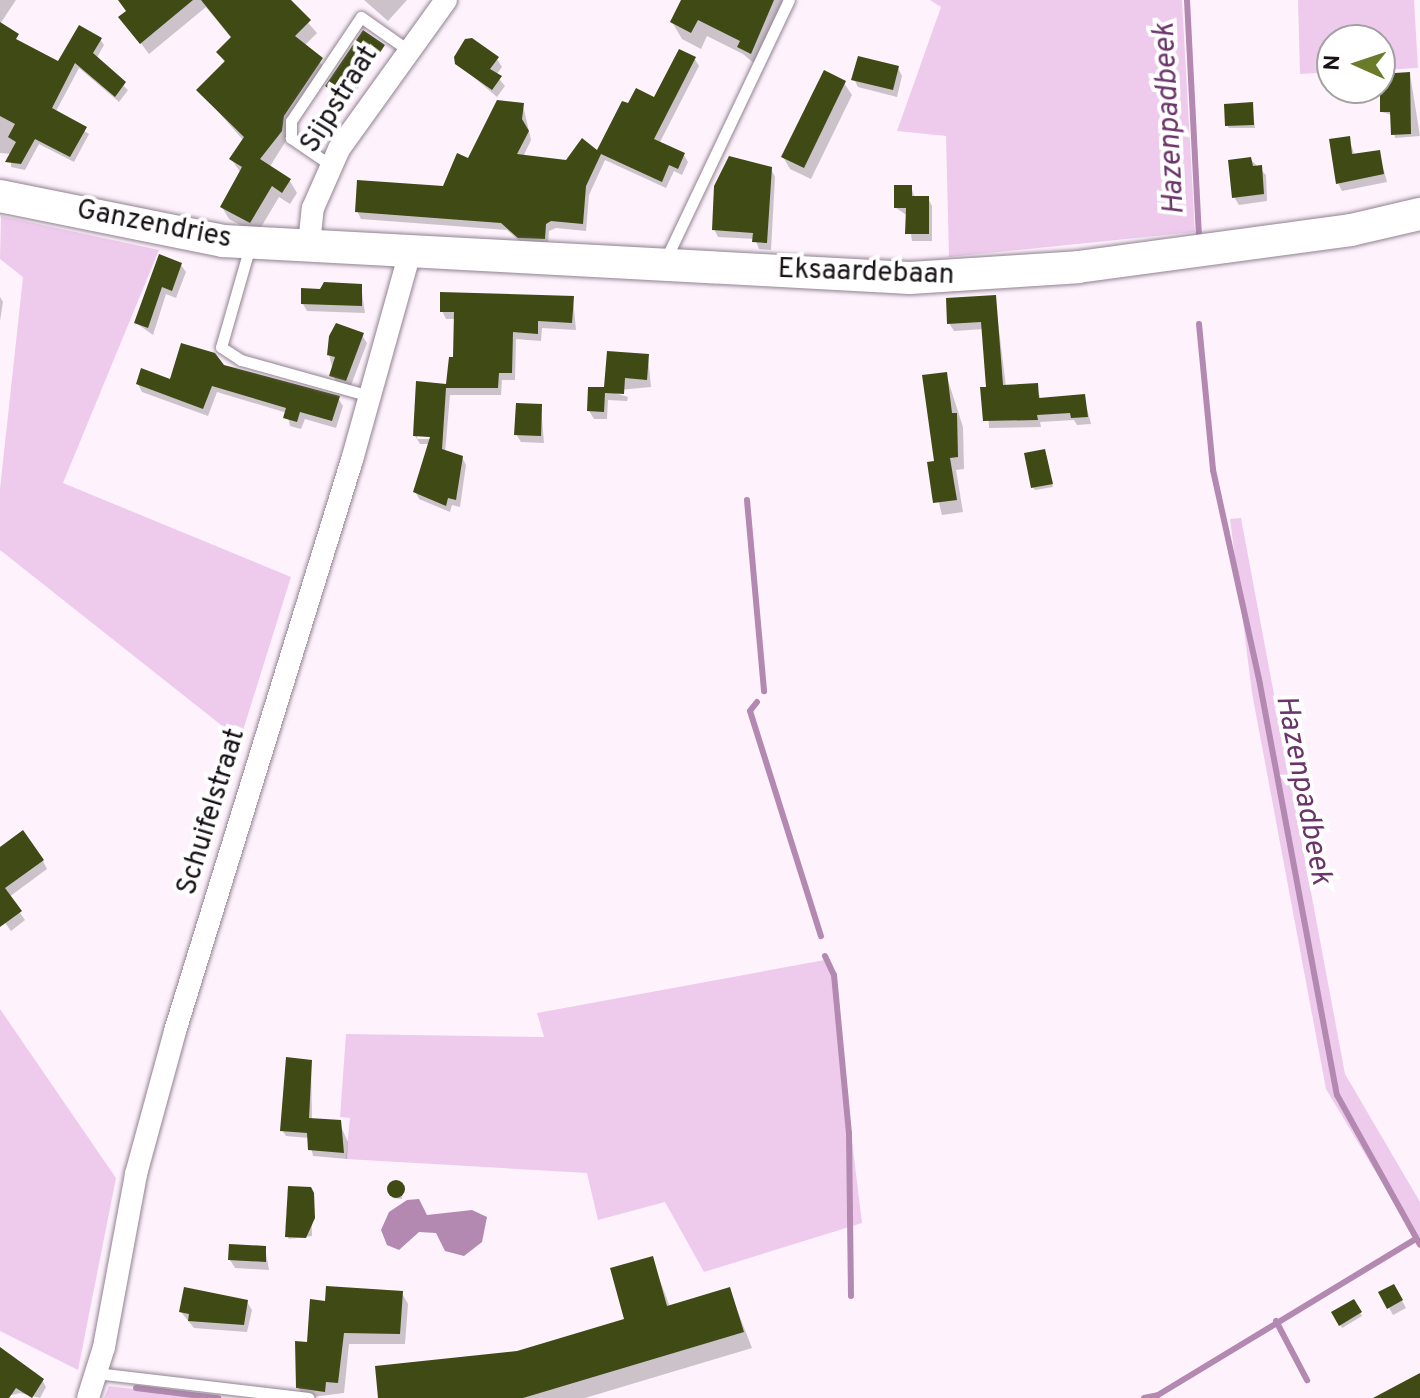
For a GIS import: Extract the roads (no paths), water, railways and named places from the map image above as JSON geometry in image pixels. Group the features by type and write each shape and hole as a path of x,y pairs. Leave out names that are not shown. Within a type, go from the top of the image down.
{"main road":[{"name":"Ganzendries","path":"0,196 251,243 309,244"},
{"name":"Eksaardebaan","path":"309,244 910,278 976,276 1301,237 1420,214"}],"street":[{"name":"Sijpstraat","path":"309,244 313,208 332,166 408,50 446,0"},
{"name":"Schuifelstraat","path":"88,1398 96,1373 136,1174 175,1031 371,396 411,248"}],"lane":[{"path":"664,263 789,0"},
{"path":"332,166 291,138 291,121 361,17 408,50"},
{"path":"251,243 221,347 241,360 371,396"},
{"path":"96,1373 309,1398"}],"waterway":[{"name":"Hazenpadbeek","path":"1187,0 1199,235"},
{"name":"Hazenpadbeek","path":"1199,324 1213,470 1259,679 1337,1095 1420,1245"},
{"path":"747,500 764,691"},
{"path":"757,702 750,711 821,936"},
{"path":"825,956 834,975 849,1133 851,1296"},
{"path":"1144,1398 1158,1395 1416,1239"},
{"path":"1276,1321 1307,1380"},
{"path":"136,1388 218,1398"}]}
